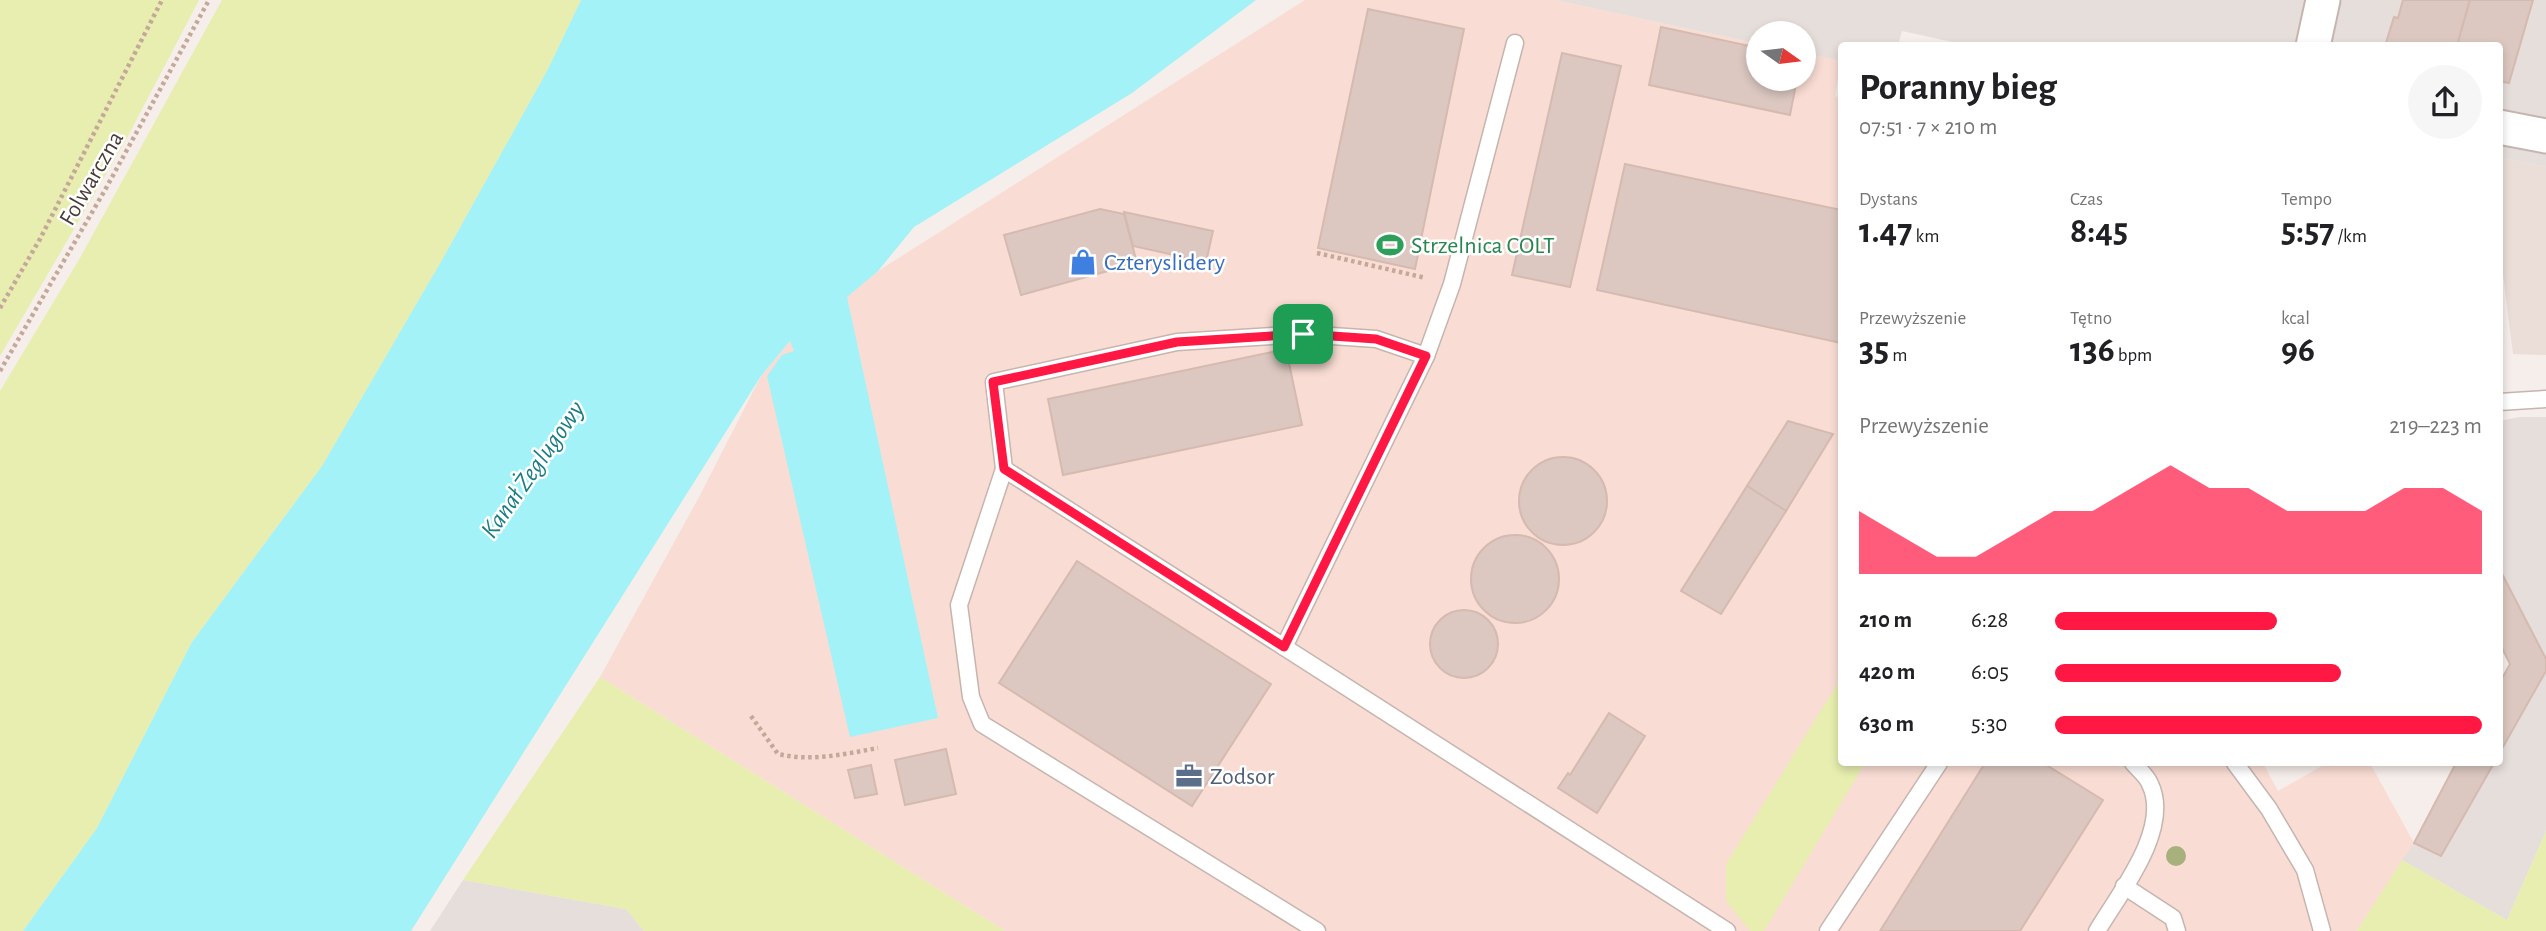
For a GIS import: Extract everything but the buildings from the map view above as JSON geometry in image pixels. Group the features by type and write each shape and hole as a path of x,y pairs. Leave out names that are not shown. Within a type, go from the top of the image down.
{"street":[{"path":"2315,42 2323,0"},
{"path":"2503,128 2546,136"}],"lane":[{"path":"1284,647 1426,356 1451,284 1516,43"},
{"path":"1317,931 982,724 971,698 959,605 1004,469 993,382 1177,342 1303,334 1376,339 1426,356"},
{"path":"2503,402 2546,399"},
{"path":"1004,469 1727,931"},
{"path":"1828,931 1937,766"},
{"path":"2096,931 2148,846 2154,813 2151,784 2136,766"},
{"path":"2237,766 2269,809 2305,870 2322,931"},
{"path":"2124,886 2173,918 2177,931"}],"path":[{"path":"0,307 40,239 162,0"},
{"name":"Folwarczna","path":"0,371 209,0"},
{"path":"1317,253 1366,261 1422,276"},
{"path":"751,716 778,754 794,758 825,757 878,748"}],"shaded area":[{"path":"1305,0 1555,0 1746,41 1746,91 1816,91 1816,56 1838,60 1835,96 1838,97 1838,766 2265,766 2278,791 2322,766 2372,766 2414,843 2357,931 1005,931 600,677 699,497 761,376 790,341 878,271"},
{"path":"1555,0 2546,0 2546,167 2503,158 2503,42 1953,42 1902,31 1899,42 1838,42 1838,60 1816,56 1816,21 1746,21 1746,41"},
{"path":"2503,158 2546,167 2546,355 2513,354 2503,274"},
{"path":"2546,417 2546,659 2503,576 2503,420"},
{"path":"2546,671 2546,831 2507,920 2402,860 2414,843 2441,856 2492,766 2503,766 2503,747"},
{"path":"463,880 626,909 644,931 430,931"}],"green space":[{"path":"0,0 199,0 127,138 0,356"},
{"path":"222,0 581,0 547,71 442,260 322,466 192,642 97,828 23,931 0,931 0,391 80,258"},
{"path":"600,677 1005,931 644,931 626,909 463,880"},
{"path":"1838,683 1838,766 1863,766 1764,931 1750,931 1726,901 1726,864"},
{"path":"2546,831 2546,931 2357,931 2402,860 2507,920"}],"water":[{"name":"Kanał Żeglugowy","path":"581,0 1256,0 1132,93 914,227 878,271 847,297 938,718 850,737 767,376 782,355 794,351 790,341 761,376 411,931 23,931 97,828 192,642 322,466 442,260 547,71"}],"place":[{"name":"Strzelnica COLT","path":"1390,245"},
{"name":"Czteryslidery","path":"1083,262"},
{"name":"Zodsor","path":"1189,776"}],"route":[{"path":"1303,334 1376,339 1426,356 1379,458 1284,647 1004,469 993,382 1177,342 1303,334"}]}
